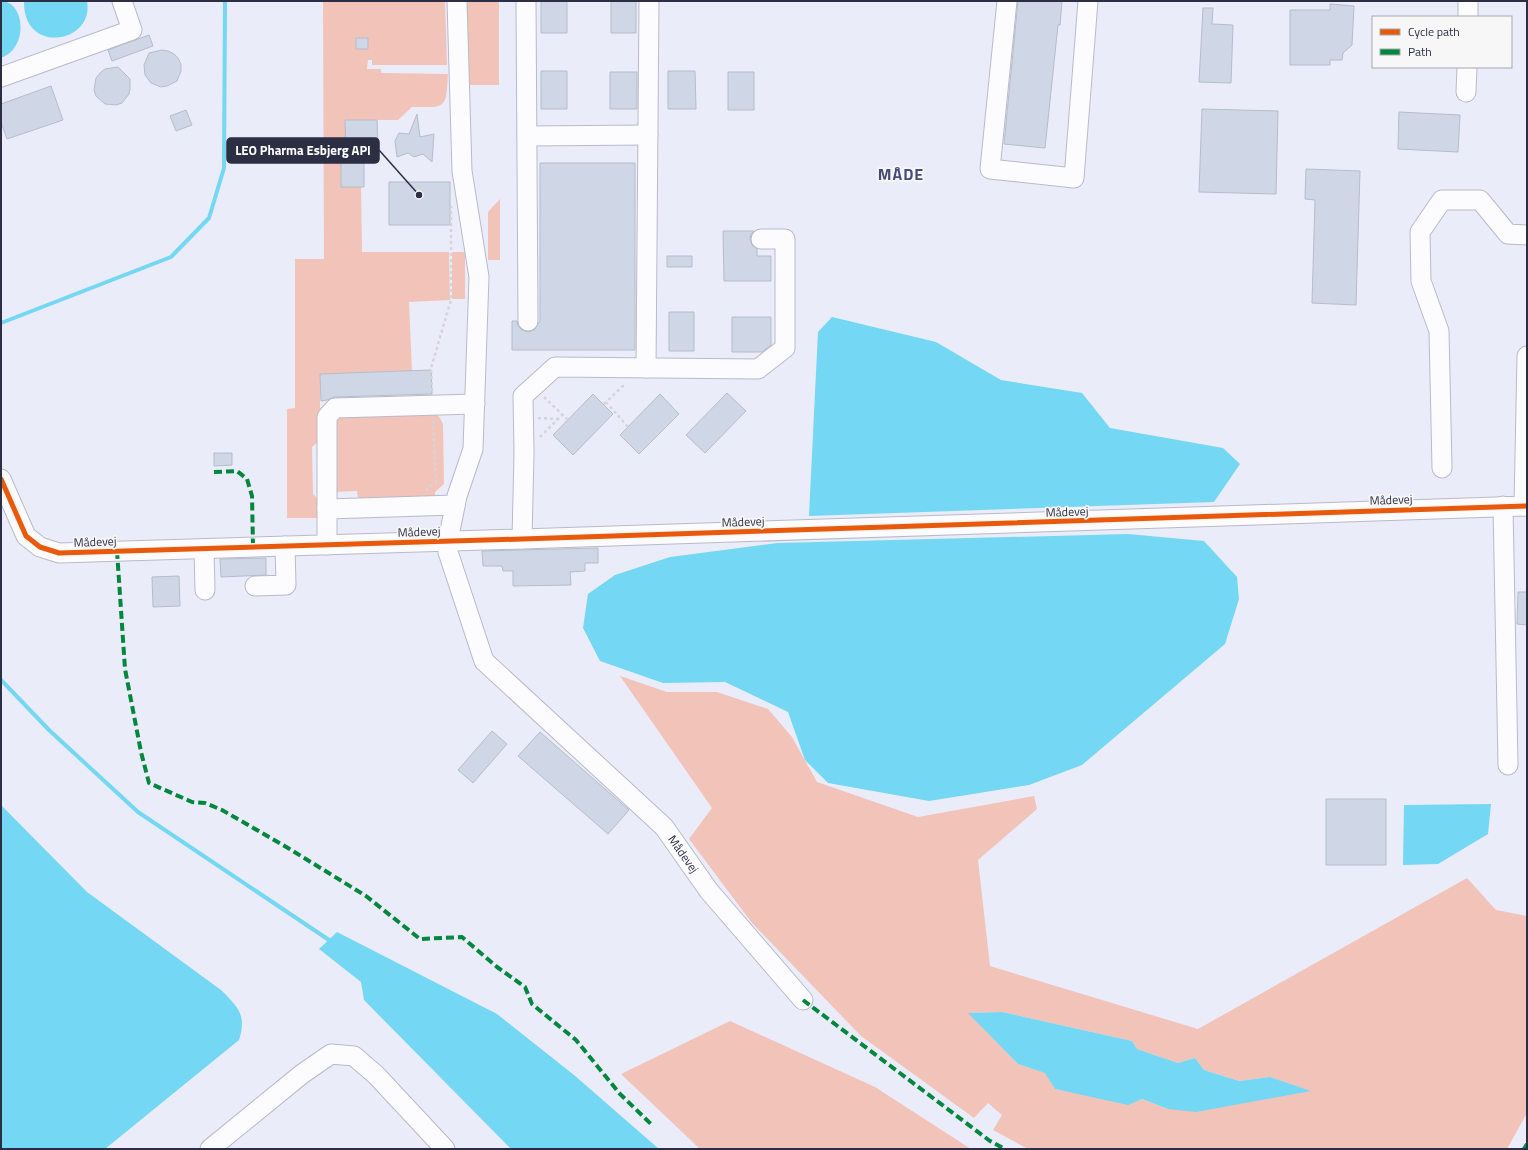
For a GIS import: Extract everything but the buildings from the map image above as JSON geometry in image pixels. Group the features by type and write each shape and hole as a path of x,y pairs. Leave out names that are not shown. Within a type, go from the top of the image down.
{"street":[{"path":"1,77 132,30 122,1"},
{"path":"448,541 456,496 473,449 479,277 462,171 457,1"},
{"path":"526,1 528,321"},
{"path":"643,368 649,1"},
{"path":"1007,1 990,169 1074,178 1088,1"},
{"path":"1468,1 1468,16"},
{"path":"1466,92 1467,68"},
{"path":"526,136 648,135"},
{"path":"1442,468 1439,331 1421,281 1420,232 1442,200 1480,200 1508,234 1527,235"},
{"path":"522,539 524,453 523,396 555,367 758,369 786,348 785,238 761,239"},
{"name":"Mådevej","path":"1,479 26,536 40,547 59,553 1526,506 1527,356"},
{"path":"327,545 327,417 335,408 475,404"},
{"path":"327,509 455,504"},
{"path":"1503,506 1508,765"},
{"name":"Mådevej","path":"448,541 448,552 484,661 664,827 709,891 803,1000"},
{"path":"255,586 286,585 284,546"},
{"path":"204,549 205,590"},
{"path":"210,1149 302,1074 331,1054 354,1056 376,1075 445,1149"}],"path":[{"path":"428,497 427,489 436,482 432,368 451,300 450,207"},
{"path":"628,427 605,403 643,368"},
{"path":"533,386 568,420"},
{"path":"524,453 562,415"}],"shaded area":[{"path":"323,1 445,1 447,65 372,65 372,60 368,60 367,69 381,69 381,73 448,74 445,100 438,106 412,107 398,120 346,120 346,144 365,144 364,154 341,154 341,187 361,187 362,252 449,252 450,300 409,302 412,371 320,374 320,440 312,447 313,494 320,501 320,518 287,518 287,409 295,408 295,259 324,259"},
{"path":"466,1 499,1 499,85 467,85"},
{"path":"500,199 500,260 488,260 488,212"},
{"path":"452,252 465,252 465,299 452,299"},
{"path":"436,414 443,424 444,484 435,492 435,497 358,500 357,491 333,492 334,424 340,416"},
{"path":"620,676 667,692 717,692 768,709 792,737 817,782 918,817 1034,796 1037,809 978,860 990,966 1198,1029 1467,878 1496,910 1527,916 1527,1113 1507,1149 1028,1149 993,1130 1002,1115 988,1103 974,1118 861,1036 752,923 689,839 712,808","holes":["1002,1012 1132,1041 1137,1049 1178,1063 1195,1058 1204,1070 1239,1081 1270,1077 1310,1091 1168,1109 1142,1099 1128,1104 1055,1089 1046,1073 1018,1064 969,1013"]},
{"path":"730,1021 875,1087 971,1149 700,1149 621,1074"}],"water":[{"path":"1,1 9,3 15,8 19,16 20,36 10,53 1,58"},
{"path":"24,1 87,1 87,15 80,26 70,34 58,37 46,36 35,30 27,19"},
{"path":"832,317 936,342 1001,380 1082,393 1110,428 1223,448 1240,464 1214,502 809,516 818,332"},
{"path":"1128,534 1204,541 1237,577 1239,599 1225,644 1082,765 1029,785 929,801 828,783 805,760 788,712 725,682 663,683 600,661 583,628 588,594 615,575 670,557 778,543"},
{"path":"1491,804 1488,834 1438,864 1403,865 1404,805"},
{"path":"1,805 87,892 221,990 232,1001 241,1018 242,1024 239,1040 105,1149 1,1149"},
{"path":"337,932 497,1014 574,1075 659,1149 511,1149 364,1000 361,982 319,949"},
{"path":"1002,1012 1132,1041 1137,1049 1178,1063 1195,1058 1204,1070 1239,1081 1270,1077 1311,1091 1196,1112 1168,1109 1142,1099 1128,1105 1055,1089 1045,1073 1018,1064 968,1013"}],"waterway":[{"path":"1,323 171,257 209,218 224,168 225,1"},
{"path":"1,680 49,730 138,812 329,940"}],"marked path":[{"path":"214,472 237,471 247,479 252,496 253,547"},
{"path":"117,551 125,669 141,752 149,783 192,802 205,803 222,810 288,848 366,896 420,939 462,937 497,967 525,987 532,1004 576,1040 620,1094 651,1124"},
{"path":"803,1000 990,1141 1005,1149"},
{"path":"1524,1149 1527,1144"}],"cycle path":[{"path":"1,479 26,536 40,547 59,553 1527,506"}],"place":[{"name":"LEO Pharma Esbjerg API","path":"419,195"}],"district":[{"name":"MÅDE","path":"901,174"}]}
